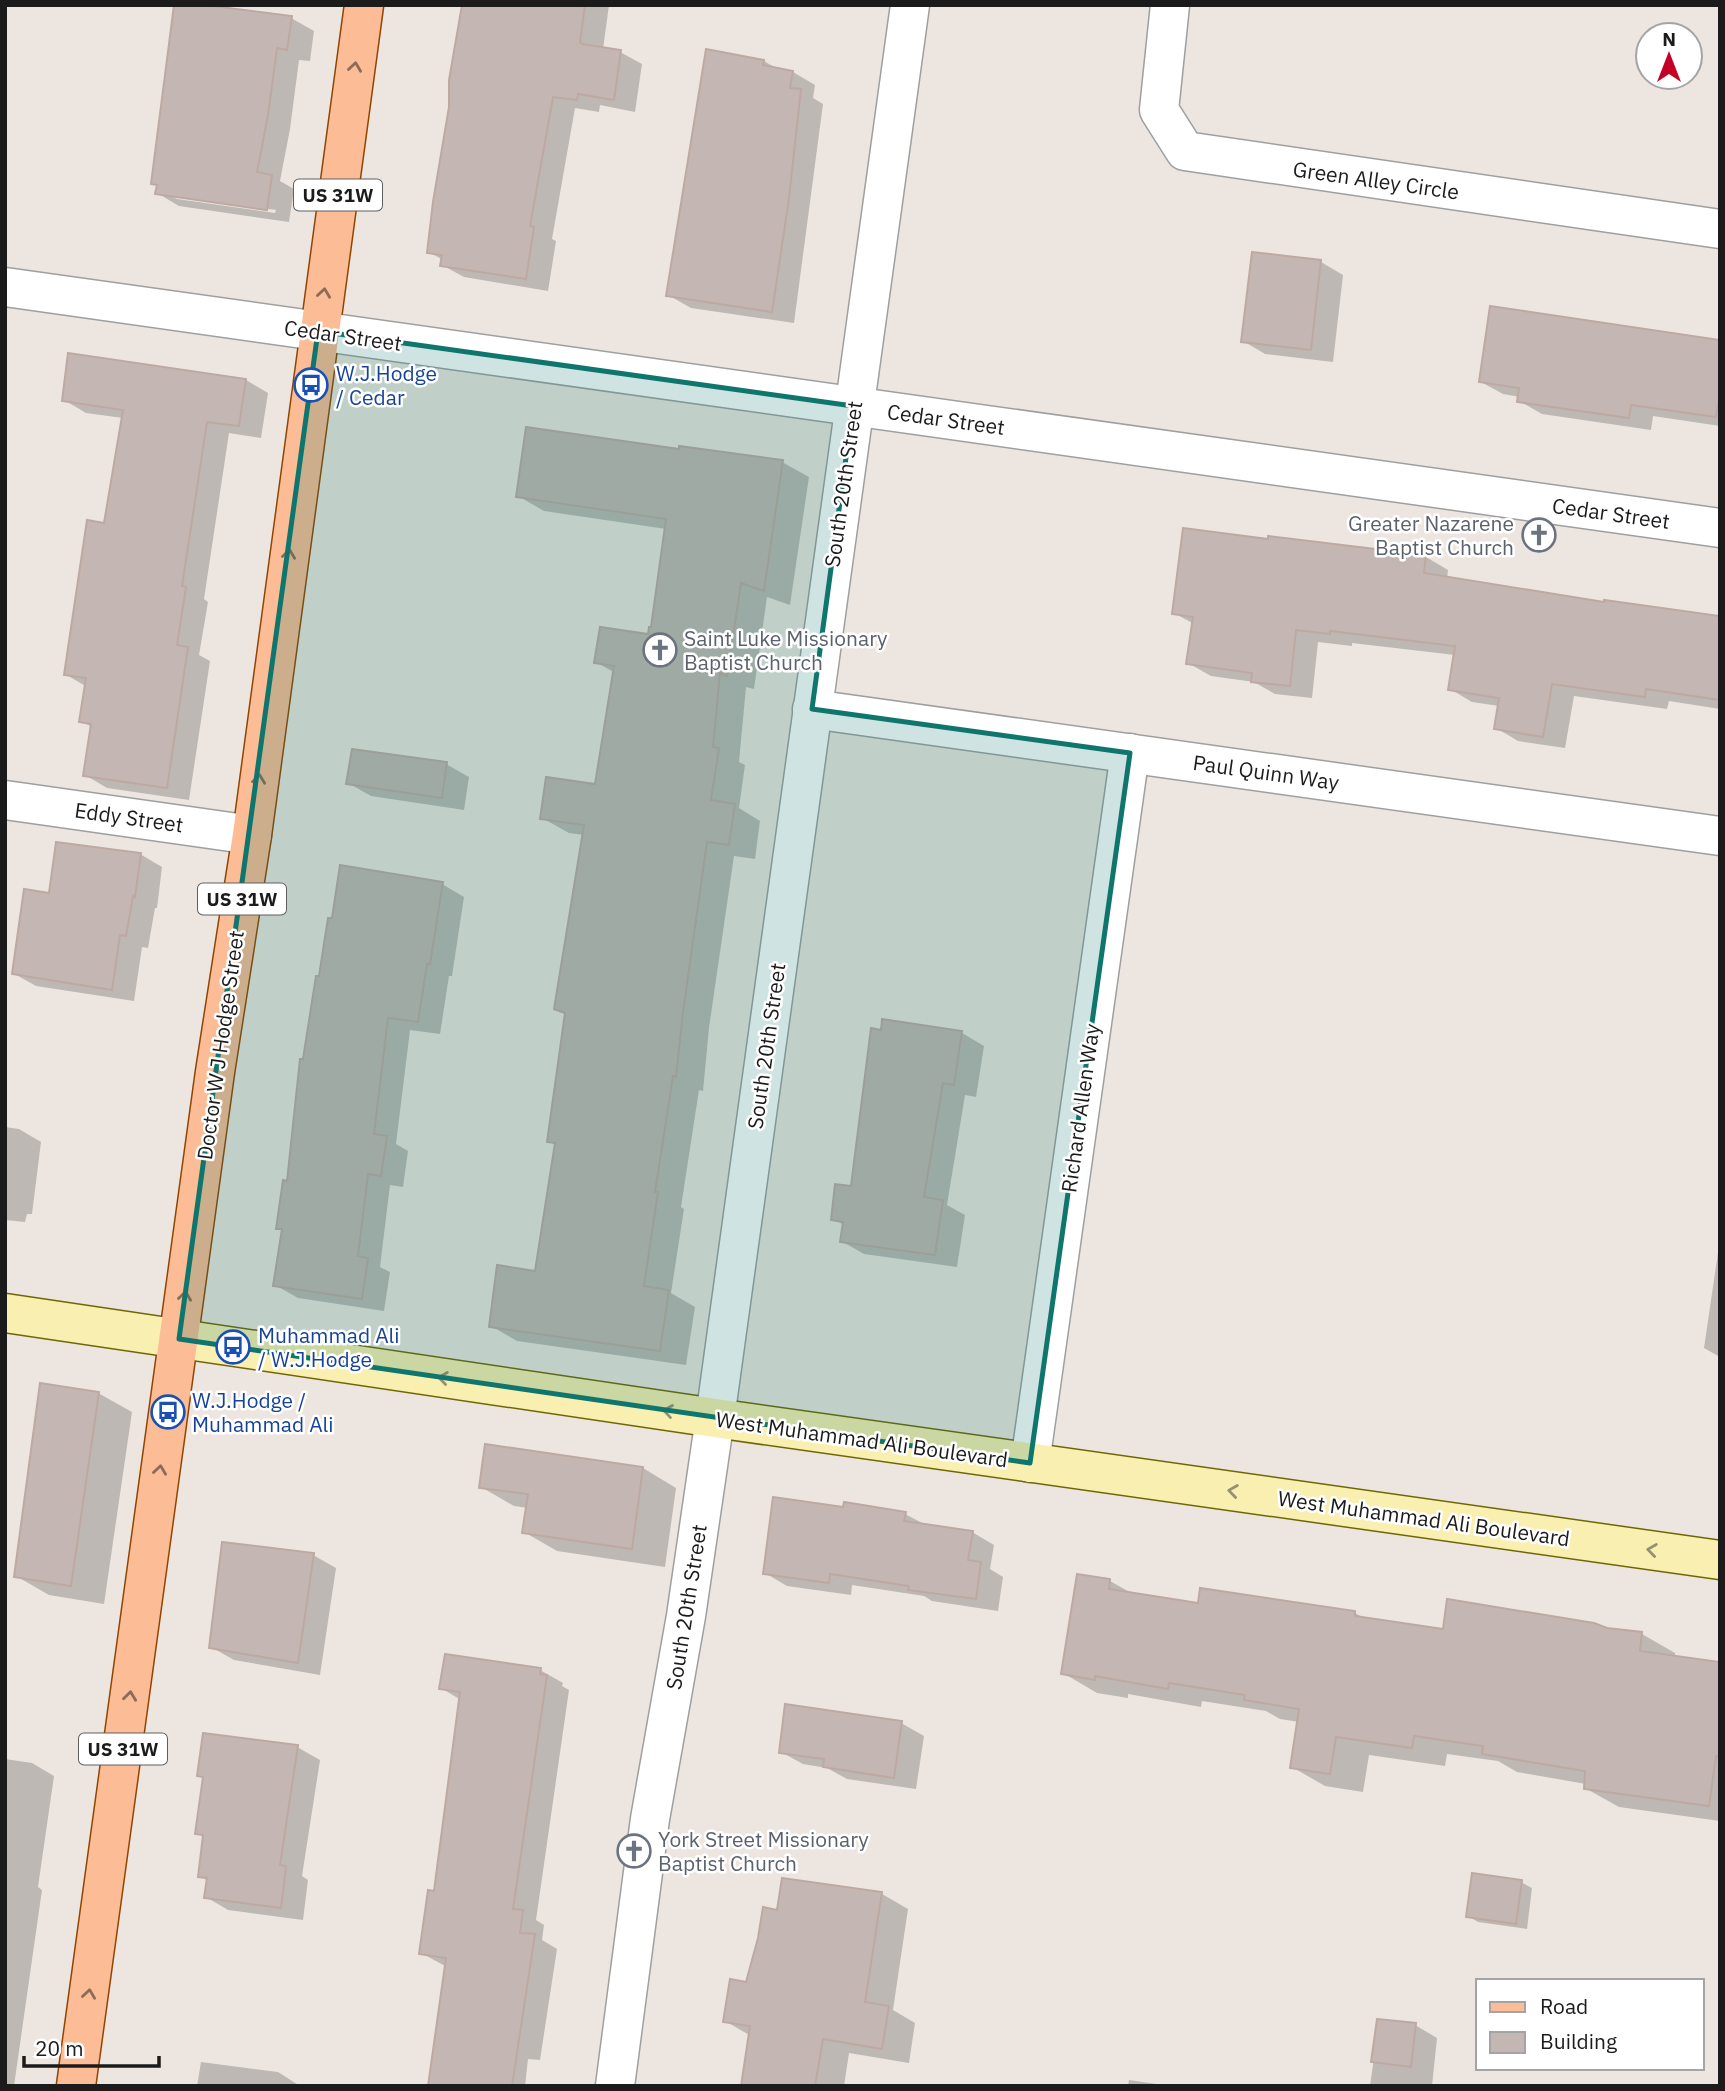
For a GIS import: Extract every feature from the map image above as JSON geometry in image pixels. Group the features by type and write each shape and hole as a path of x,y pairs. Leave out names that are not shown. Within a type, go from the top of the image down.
{"main road":[{"name":"Doctor W J Hodge Street","path":"76,2086 215,1072 252,835 364,5"},
{"name":"West Muhammad Ali Boulevard","path":"5,1313 715,1418 1720,1560"}],"street":[{"name":"South 20th Street","path":"615,2086 650,1819 686,1616 715,1418 910,5"},
{"name":"Green Alley Circle","path":"1170,5 1159,110 1185,151 1720,229"},
{"name":"Cedar Street","path":"5,287 1720,528"},
{"name":"Paul Quinn Way","path":"812,709 1720,836"},
{"name":"Richard Allen Way","path":"1030,1463 1130,753"},
{"name":"Eddy Street","path":"5,800 252,835"}],"highlighted area":[{"path":"318,331 853,406 812,709 1130,753 1030,1463 179,1339"}],"building":[{"path":"174,5 205,5 292,16 287,50 277,48 257,172 272,175 267,210 155,194 157,185 151,184"},
{"path":"462,5 585,5 580,42 621,50 614,100 578,94 577,100 553,97 530,226 534,227 526,279 440,266 442,255 427,253 449,107 449,80"},
{"path":"706,49 764,60 763,65 793,71 790,88 801,89 789,198 772,312 666,296"},
{"path":"1252,252 1321,260 1311,350 1241,342"},
{"path":"1490,306 1720,340 1720,393 1716,417 1631,405 1629,418 1517,402 1519,388 1479,382"},
{"path":"68,353 246,379 239,426 207,422 182,586 186,587 177,645 188,647 167,788 83,776 91,724 79,722 86,678 64,675 87,520 104,523 123,410 62,401"},
{"path":"526,427 679,449 679,446 783,460 764,591 741,583 727,676 720,673 713,747 719,748 711,800 735,804 729,845 707,842 676,1077 673,1076 655,1192 658,1192 644,1286 669,1290 660,1351 489,1327 497,1265 535,1271 555,1143 547,1142 565,1013 554,1009 584,825 540,819 546,777 595,784 614,666 594,663 600,627 648,634 666,519 516,497"},
{"path":"1183,528 1426,555 1424,573 1604,602 1720,616 1720,700 1646,689 1645,697 1552,684 1543,737 1494,729 1499,698 1448,690 1455,646 1330,631 1330,634 1296,630 1290,686 1251,682 1252,673 1186,664 1193,617 1172,614"},
{"path":"352,749 447,762 442,798 346,784"},
{"path":"56,842 141,853 126,936 120,935 112,990 12,974 24,889 49,893"},
{"path":"340,865 443,882 418,1022 388,1018 374,1134 387,1136 381,1176 368,1174 358,1256 368,1258 362,1299 273,1286 282,1229 276,1229 283,1180 287,1181 300,1059 303,1059 316,976 319,976 328,918 332,918"},
{"path":"882,1019 962,1031 954,1085 943,1083 924,1197 943,1200 935,1255 840,1242 843,1222 831,1220 835,1184 851,1186 871,1028 881,1030"},
{"path":"40,1383 99,1392 71,1586 14,1577"},
{"path":"485,1444 643,1467 632,1549 522,1533 528,1494 479,1488"},
{"path":"773,1497 843,1507 844,1502 906,1512 904,1521 973,1531 968,1560 981,1562 976,1599 908,1590 909,1586 830,1574 829,1583 763,1574"},
{"path":"222,1542 314,1553 298,1663 209,1648"},
{"path":"1077,1574 1110,1579 1109,1589 1198,1603 1200,1588 1355,1611 1355,1616 1443,1629 1447,1599 1642,1632 1640,1651 1720,1662 1720,1757 1716,1756 1709,1806 1584,1789 1585,1771 1482,1754 1483,1746 1414,1736 1412,1748 1336,1737 1330,1774 1290,1768 1299,1709 1244,1700 1245,1695 1169,1683 1168,1689 1095,1676 1095,1680 1061,1674"},
{"path":"445,1654 541,1668 540,1674 547,1675 513,1909 523,1910 520,1933 535,1934 512,2086 428,2086 446,1958 419,1954 428,1890 434,1891 460,1692 439,1689"},
{"path":"785,1704 902,1721 894,1778 823,1767 824,1759 779,1753"},
{"path":"203,1733 298,1745 280,1865 286,1866 281,1908 204,1898 207,1878 198,1877 203,1835 195,1834 203,1777 197,1776"},
{"path":"1472,1873 1522,1880 1516,1924 1466,1917"},
{"path":"782,1878 882,1892 865,2002 889,2006 882,2049 823,2039 815,2086 741,2086 750,2026 723,2022 730,1979 746,1982 763,1907 777,1910"},
{"path":"1377,2019 1416,2023 1411,2067 1371,2062"}],"place":[{"name":"W.J.Hodge / Cedar","path":"311,385"},
{"name":"Greater Nazarene Baptist Church","path":"1539,535"},
{"name":"Saint Luke Missionary Baptist Church","path":"660,650"},
{"name":"Muhammad Ali / W.J.Hodge","path":"233,1347"},
{"name":"W.J.Hodge / Muhammad Ali","path":"168,1412"},
{"name":"York Street Missionary Baptist Church","path":"634,1851"}]}
